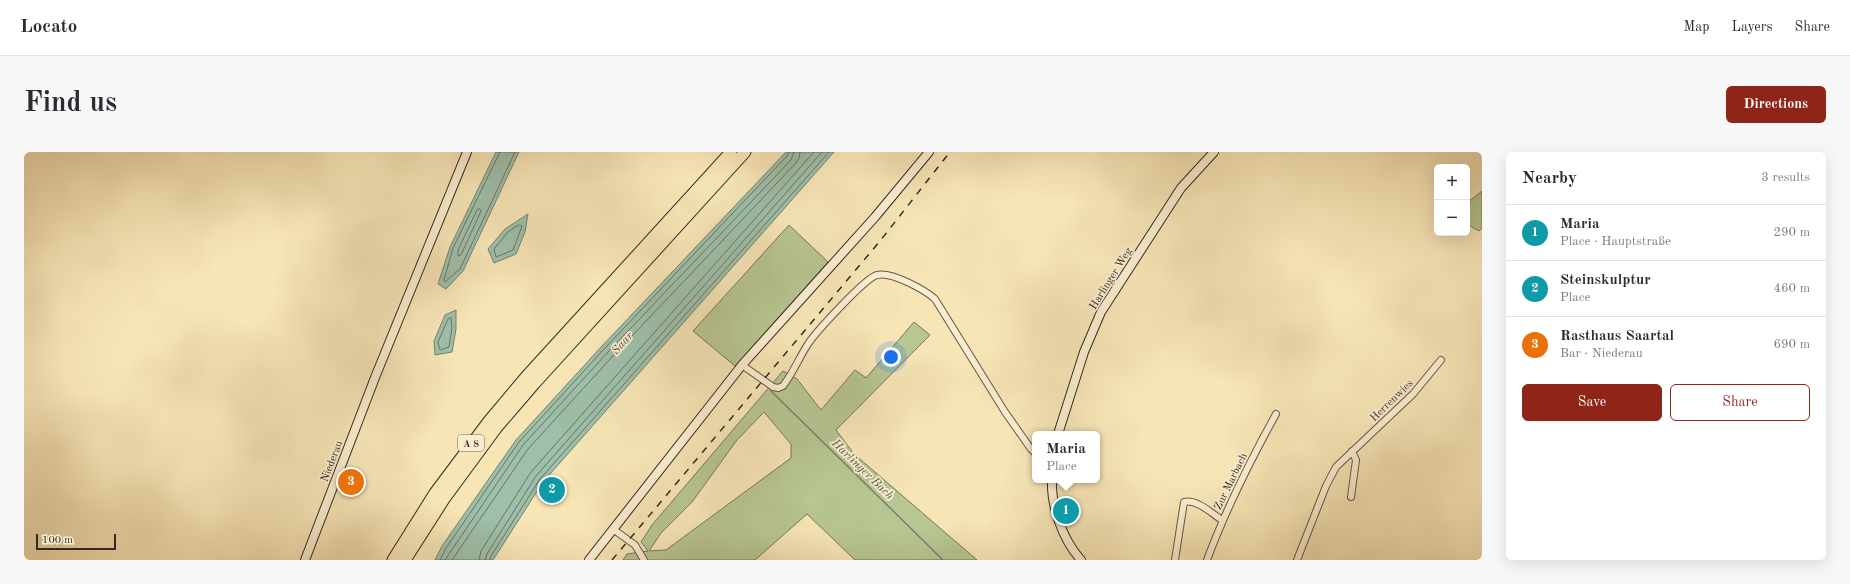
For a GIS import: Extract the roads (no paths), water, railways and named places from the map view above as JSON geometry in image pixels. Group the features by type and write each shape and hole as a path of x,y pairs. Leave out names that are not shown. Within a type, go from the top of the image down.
{"highway":[{"name":"A 8","path":"583,322 731,152"},
{"name":"A 8","path":"393,560 435,493 461,456 498,410 745,152"},
{"name":"A 8","path":"405,560 444,499 474,456 529,389 567,339"}],"main road":[{"name":"Niederau","path":"305,560 378,369 466,152"},
{"path":"589,560 742,365 875,217 929,152"},
{"name":"Harlinger Weg","path":"1059,431 1084,352 1101,312 1181,188 1214,152"},
{"path":"1052,483 1054,504 1061,525 1072,548 1081,560"}],"street":[{"path":"742,365 773,387 778,388 783,386 809,343 858,289 878,275 888,275 919,288 935,299 1005,412 1032,450"},
{"name":"Herrenwies","path":"1297,560 1332,475 1340,462 1413,394 1441,360"},
{"name":"Zur Marbach","path":"1207,560 1222,520 1253,455 1276,414"},
{"path":"1351,497 1356,460 1352,451"},
{"path":"1175,560 1184,502 1194,502 1222,520"},
{"path":"613,529 634,545 644,560"}],"water":[{"path":"496,152 519,152 463,271 446,289 438,284 450,247"},
{"name":"Saar","path":"786,152 834,152 543,482 493,560 435,560 442,546 516,440 602,346"},
{"path":"528,214 525,232 516,254 494,263 488,249 505,229"},
{"path":"456,310 456,329 452,352 435,355 434,341 445,315"}],"waterway":[{"name":"Harlinger Bach","path":"771,391 943,560"}],"railway":[{"path":"612,560 880,241 950,152"}],"place":[{"name":"Rasthaus Saartal","path":"351,482"},
{"name":"Steinskulptur","path":"552,490"},
{"name":"Maria","path":"1066,511"}]}
